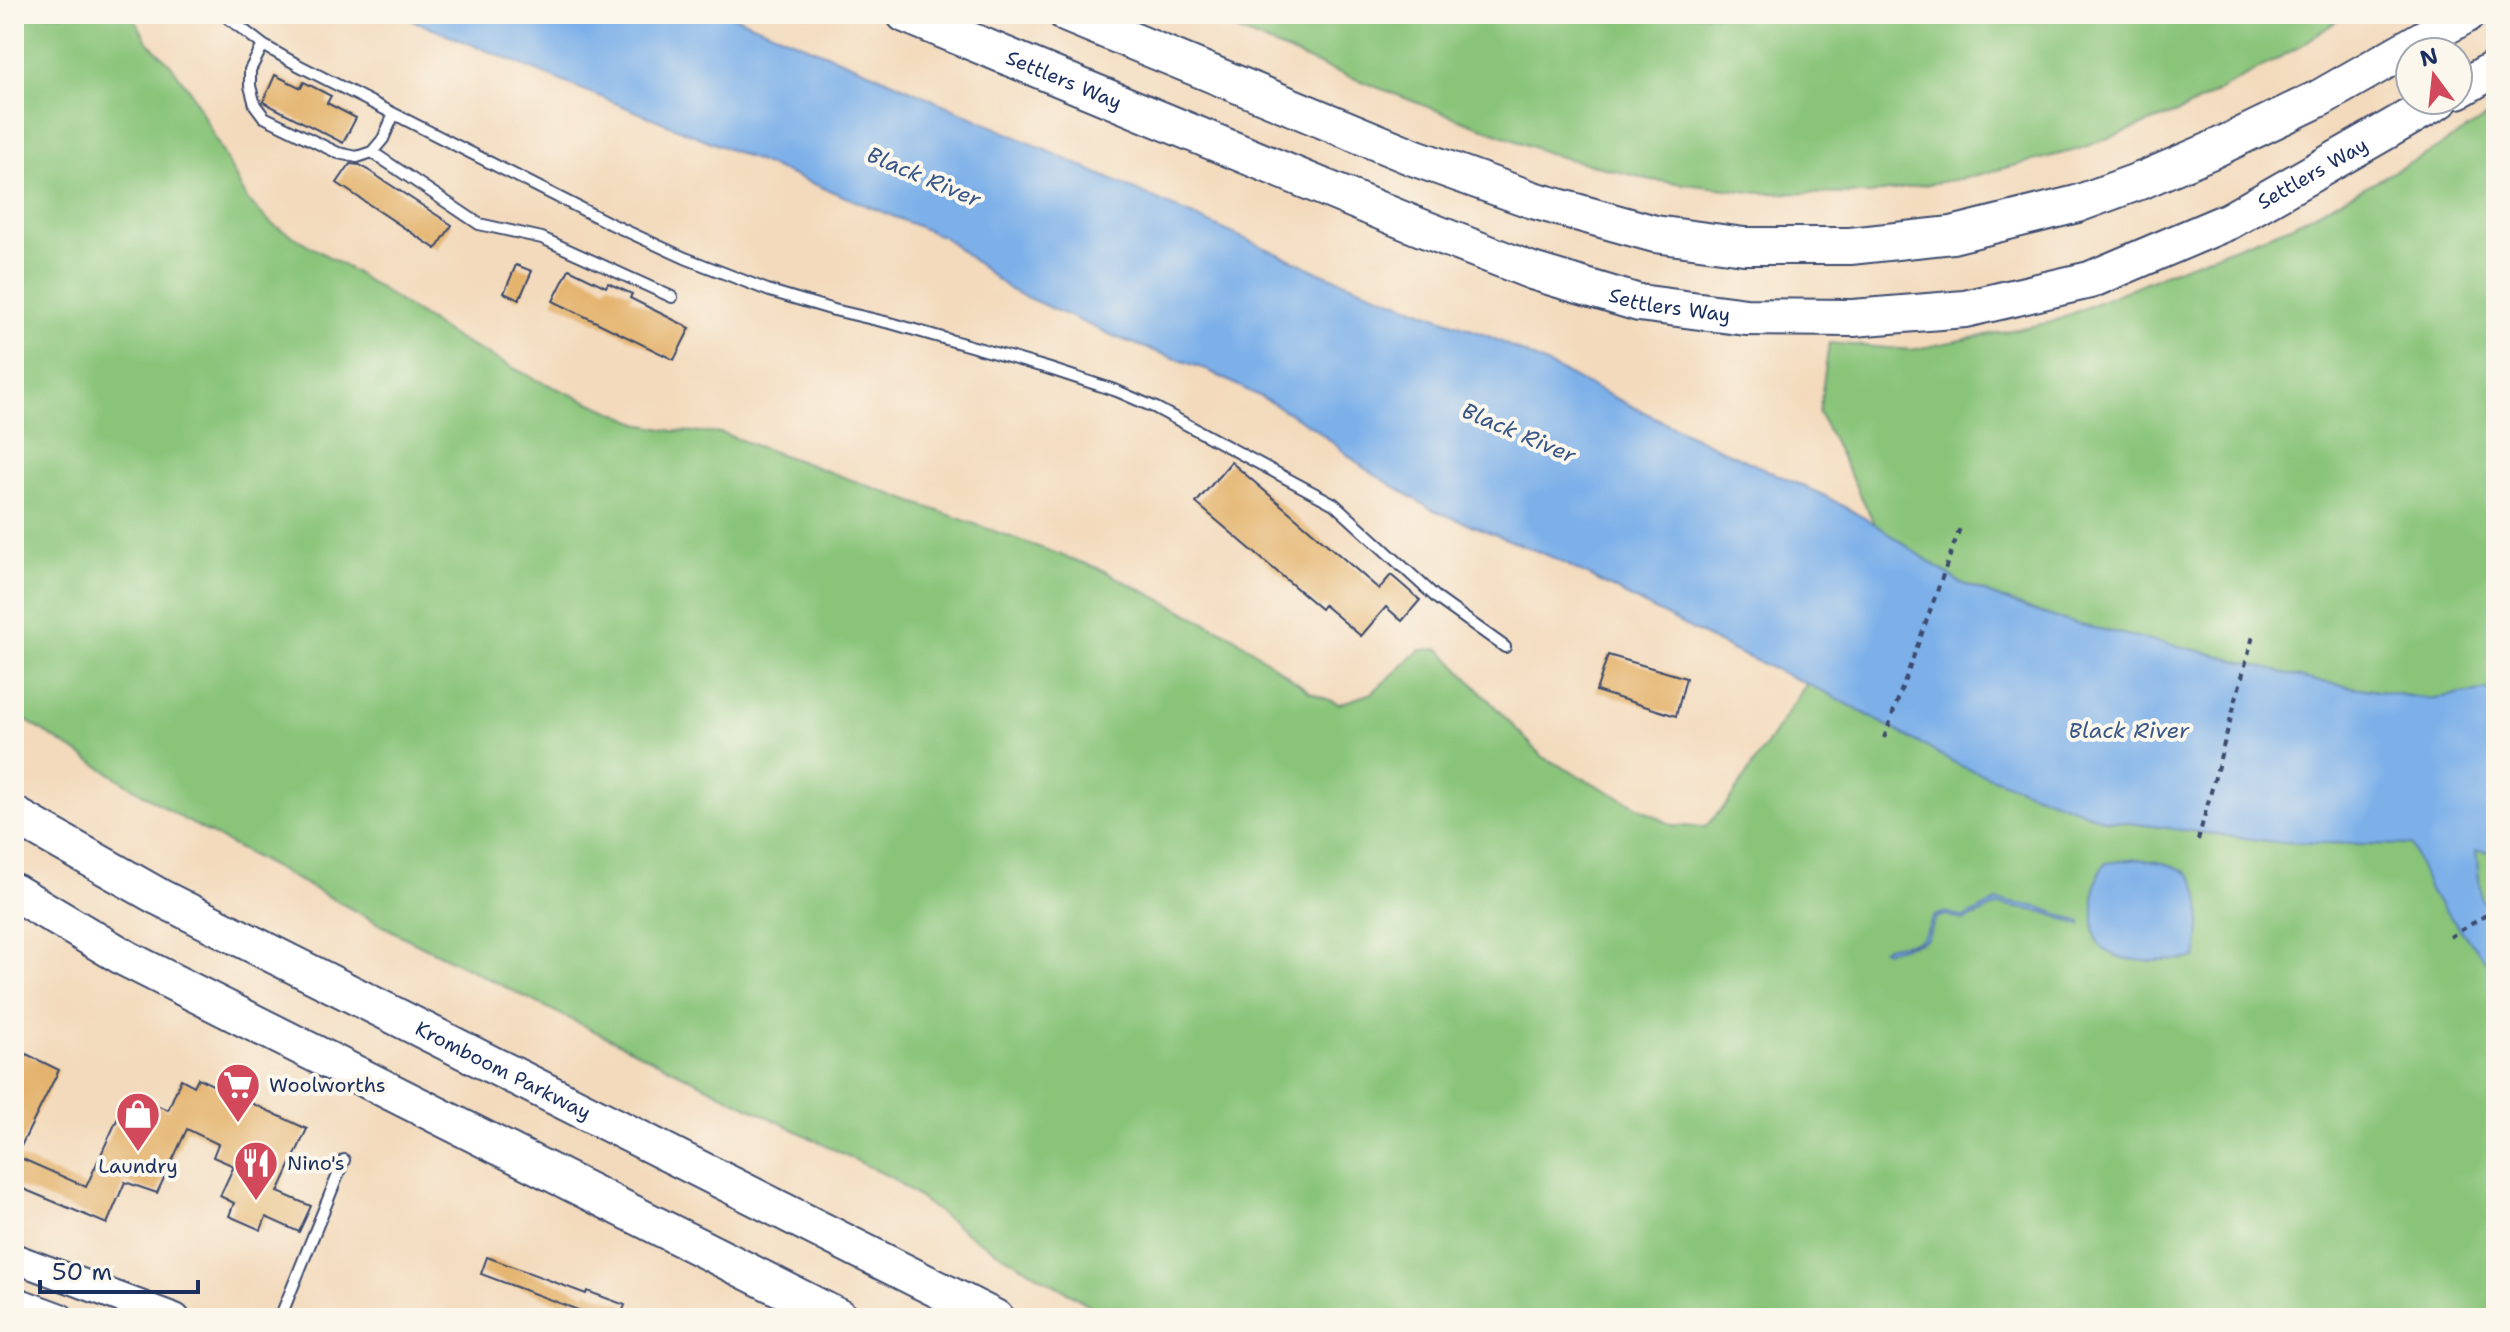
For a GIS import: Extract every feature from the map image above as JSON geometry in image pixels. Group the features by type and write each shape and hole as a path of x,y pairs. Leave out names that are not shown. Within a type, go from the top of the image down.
{"highway":[{"name":"Settlers Way","path":"905,14 1532,271 1639,303 1746,317 1853,318 1965,309 2090,280 2229,221 2412,116"},
{"path":"1067,14 1413,157 1533,200 1655,234 1744,246 1850,246 1952,235 2077,204 2210,151 2320,98 2467,14"},
{"path":"2474,81 2496,68"},
{"name":"Kromboom Parkway","path":"14,815 159,897 995,1318"},
{"path":"14,892 127,959 840,1318"}],"main road":[{"path":"14,1258 175,1318"},
{"path":"14,1301 60,1318"}],"lane":[{"path":"223,14 263,45 609,223 685,258 834,310 1047,368 1117,391 1156,408 1334,504 1438,599 1505,647"},
{"path":"263,45 250,70 250,86 255,105 264,117 338,153 357,157 372,152 383,139 394,114"},
{"path":"372,152 479,224 542,238 672,297"},
{"path":"280,1318 344,1160"}],"path":[{"path":"1884,738 1960,528"},
{"path":"2198,840 2253,636"},
{"path":"2450,937 2496,909"}],"green space":[{"path":"14,14 132,14 147,41 171,65 191,92 248,201 272,224 348,268 457,339 535,379 643,425 673,431 721,433 1100,569 1233,636 1310,692 1339,704 1372,693 1420,650 1440,649 1543,757 1674,826 1705,827 1727,804 1807,683 2046,796 2105,820 2496,852 2496,1318 1112,1318 972,1237 892,1178 404,937 183,819 14,713"},
{"path":"1199,14 2347,14 2299,47 2182,111 2076,150 1965,178 1870,194 1760,193 1652,180 1553,155 1327,68"},
{"path":"2496,111 2496,689 2428,699 2315,681 2200,651 2076,624 1959,582 1875,524 1819,413 1829,343 1911,350 2052,322 2174,270 2291,226 2429,153"}],"water":[{"name":"Black River","path":"397,14 728,14 873,73 1319,272 1493,338 1707,443 1825,496 1875,524 1959,582 2028,609 2076,624 2200,651 2315,681 2428,699 2496,689 2496,852 2476,851 2481,899 2496,918 2496,974 2430,892 2411,845 2275,842 2105,820 1961,766 1827,693 1734,651 1554,558 1431,509 1364,468 1317,430 1267,400 1205,369 1118,338 1010,290 944,237"},
{"path":"2138,859 2176,867 2193,880 2200,901 2196,958 2157,961 2127,959 2104,949 2097,940 2094,896 2099,874 2106,863"},
{"path":"1997,901 2039,907 2081,922 2081,925 2044,912 1999,905 1964,921 1947,915 1936,918 1927,938 1921,942 1885,951 1882,949 1921,938 1934,916 1946,912 1964,918"}],"building":[{"path":"275,75 301,88 304,82 331,96 327,103 356,118 343,143 263,102"},
{"path":"350,164 360,165 452,225 436,249 337,183"},
{"path":"516,265 532,271 519,300 504,293"},
{"path":"569,269 606,287 608,283 632,294 630,298 690,328 674,360 553,301"},
{"path":"1231,462 1379,589 1391,575 1420,600 1402,621 1386,607 1361,636 1324,605 1321,609 1196,503"},
{"path":"1608,655 1686,678 1676,716 1596,691"},
{"path":"14,1048 59,1070 16,1156 86,1187 127,1098 140,1104 142,1099 168,1110 181,1079 194,1086 198,1078 307,1129 278,1192 311,1206 299,1232 266,1217 261,1230 229,1216 234,1203 220,1196 234,1166 213,1157 218,1144 187,1129 157,1193 125,1182 107,1224 14,1185"},
{"path":"487,1257 586,1294 587,1291 625,1305 620,1318 578,1318 581,1311 481,1274"}],"place":[{"name":"Woolworths","path":"238,1124"},
{"name":"Laundry","path":"138,1153"},
{"name":"Nino's","path":"256,1202"}]}
